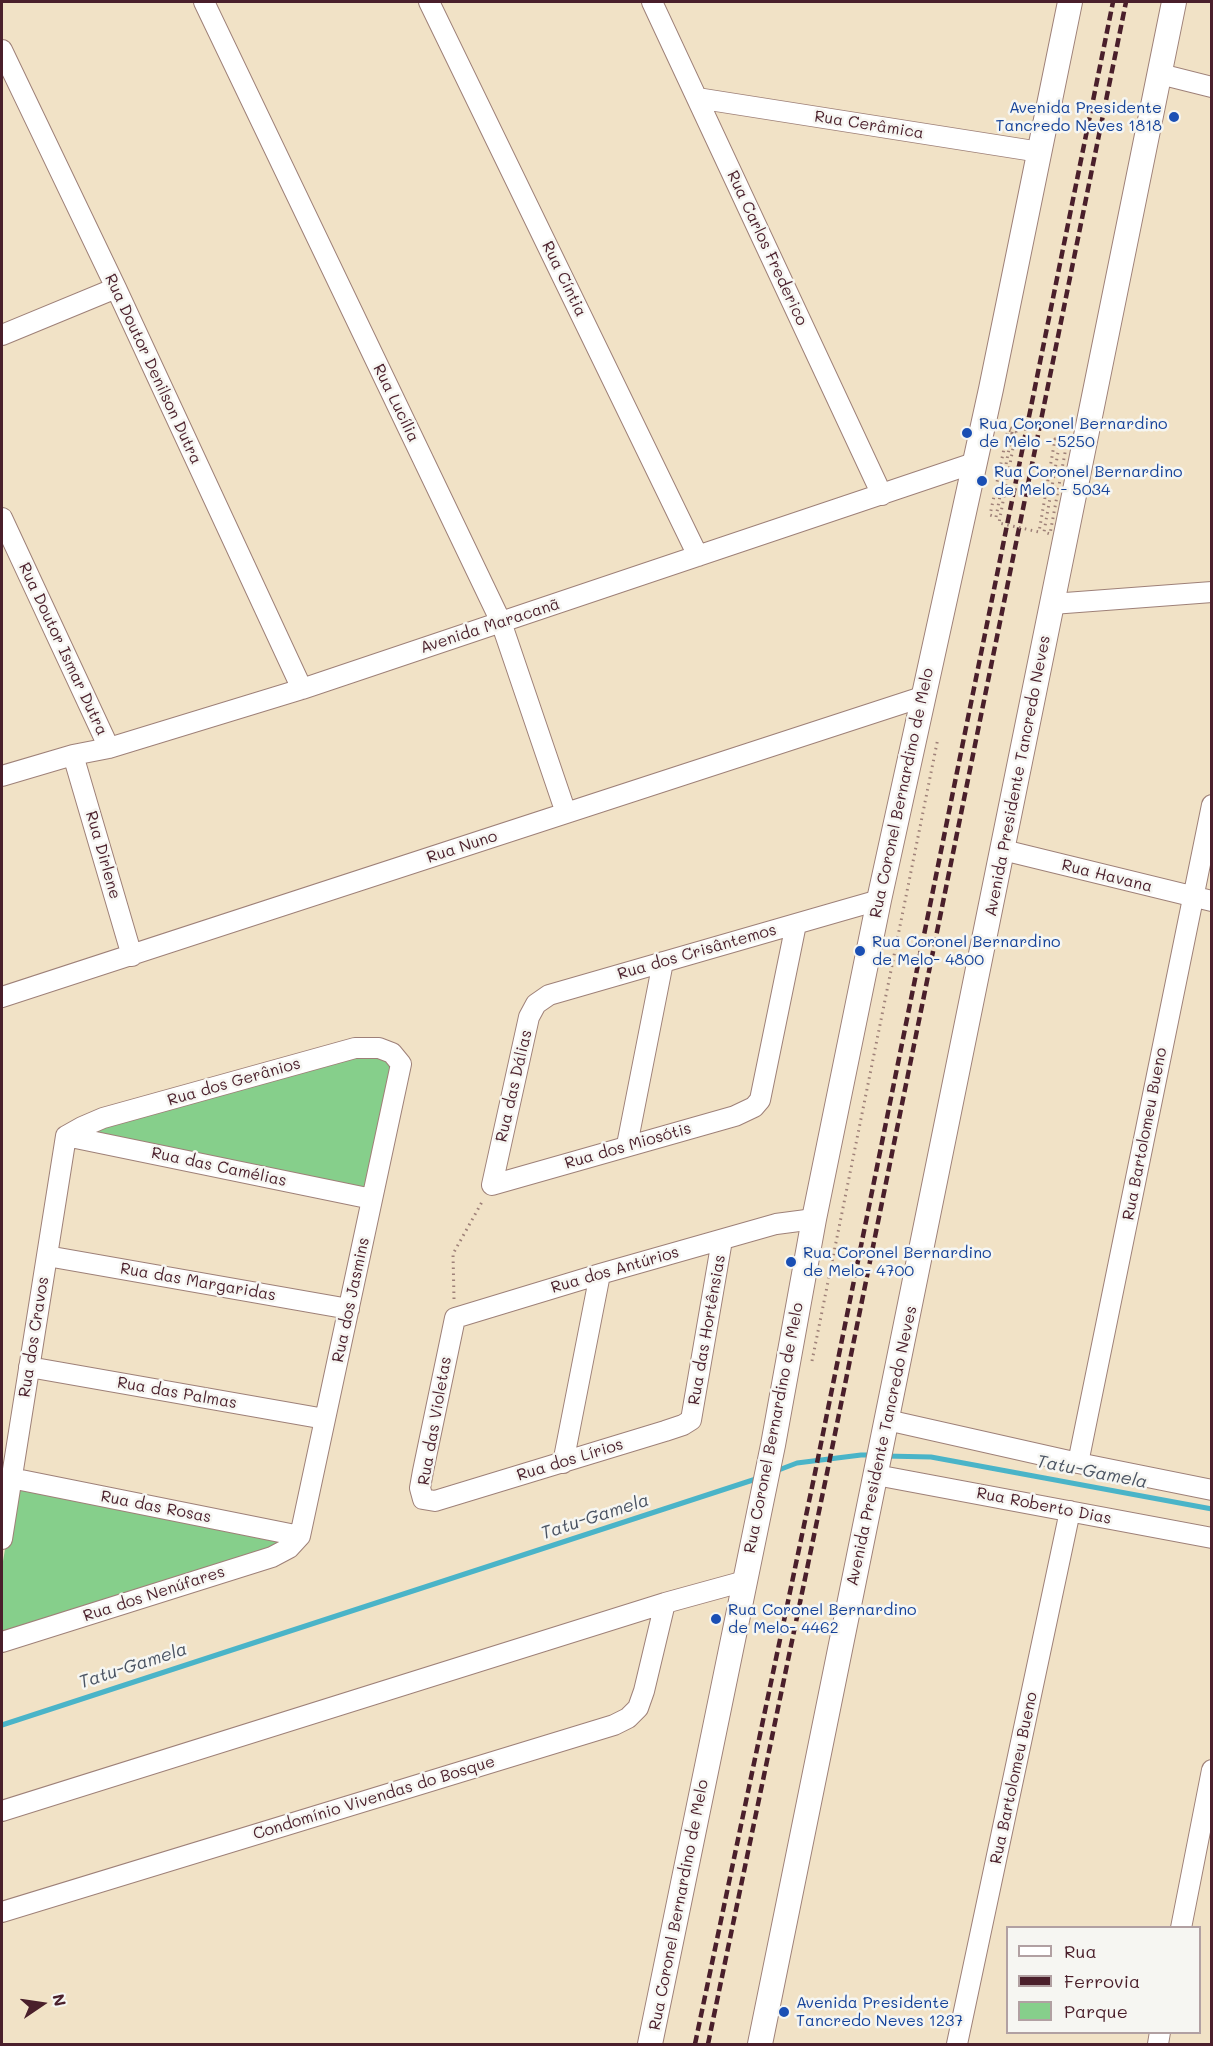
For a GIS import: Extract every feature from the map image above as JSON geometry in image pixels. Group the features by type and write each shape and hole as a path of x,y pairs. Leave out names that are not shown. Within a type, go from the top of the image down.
{"main road":[{"name":"Rua Coronel Bernardino de Melo","path":"651,2044 773,1445 814,1219 879,900 974,463 1070,2"},
{"name":"Avenida Presidente Tancredo Neves","path":"760,2044 1174,2"}],"street":[{"name":"Rua Lucília","path":"204,2 501,622 566,813"},
{"name":"Rua Cíntia","path":"429,2 698,556"},
{"name":"Rua Carlos Frederico","path":"652,2 882,495"},
{"name":"Rua Doutor Denilson Dutra","path":"2,50 116,288 302,689"},
{"path":"1160,74 1212,87"},
{"name":"Rua Cerâmica","path":"697,98 1040,152"},
{"path":"2,335 116,288"},
{"name":"Avenida Maracanã","path":"2,776 74,755 109,748 302,689 974,463"},
{"name":"Rua Doutor Ismar Dutra","path":"2,518 109,748"},
{"path":"1052,604 1212,592"},
{"name":"Rua Nuno","path":"2,997 922,697"},
{"name":"Rua Dirlene","path":"74,755 132,956"},
{"name":"Rua Bartolomeu Bueno","path":"1078,1463 1202,899 1212,805"},
{"name":"Rua Havana","path":"1002,850 1202,899"},
{"name":"Rua dos Crisântemos","path":"549,995 879,900"},
{"name":"Rua dos Miosótis","path":"492,1185 735,1116 754,1107 760,1100 796,924"},
{"path":"627,1145 663,962"},
{"name":"Rua das Dálias","path":"492,1185 529,1017 536,1004 549,995"},
{"name":"Rua dos Gerânios","path":"66,1136 82,1126 104,1118 356,1048 379,1048 392,1053 401,1064"},
{"name":"Rua dos Jasmins","path":"300,1536 401,1064"},
{"name":"Rua das Camélias","path":"66,1136 372,1199"},
{"name":"Rua dos Cravos","path":"2,1539 66,1136"},
{"name":"Rua dos Antúrios","path":"455,1318 776,1224 814,1219"},
{"name":"Rua das Hortênsias","path":"691,1420 722,1240"},
{"name":"Rua das Margaridas","path":"47,1256 349,1309"},
{"path":"563,1463 600,1274"},
{"name":"Rua das Violetas","path":"447,1498 435,1501 423,1499 420,1488 455,1318"},
{"name":"Rua das Palmas","path":"29,1367 325,1419"},
{"name":"Rua dos Lírios","path":"447,1498 665,1431 691,1420"},
{"path":"887,1423 1212,1490"},
{"name":"Rua Roberto Dias","path":"877,1470 1212,1538"},
{"name":"Rua das Rosas","path":"11,1478 300,1536"},
{"name":"Rua Bartolomeu Bueno","path":"957,2044 1070,1510"},
{"name":"Rua dos Nenúfares","path":"2,1642 272,1557 289,1548 300,1536"},
{"path":"2,1811 664,1603 745,1581"},
{"name":"Condomínio Vivendas do Bosque","path":"2,1912 614,1725 628,1718 638,1708 664,1603"},
{"path":"1181,1926 1212,1770"}],"path":[{"path":"1013,429 1012,433 1010,443 996,517 990,515 1008,430 1016,432 999,524 1039,532 1055,439 1061,440 1067,442 1050,534 1044,532 1060,441 1061,437"},
{"path":"455,1318 453,1254 492,1185"}],"green space":[{"path":"376,1053 401,1064 370,1194 74,1131 355,1054"},
{"path":"16,1485 293,1539 288,1545 2,1639 2,1567"}],"waterway":[{"name":"Tatu-Gamela","path":"776,1471 797,1463 872,1455"},
{"name":"Tatu-Gamela","path":"885,1456 931,1457 1212,1509"},
{"name":"Tatu-Gamela","path":"2,1725 759,1478"}],"railway":[{"path":"695,2044 815,1473 1113,2"},
{"path":"708,2044 827,1473 1126,2"}],"place":[{"name":"Avenida Presidente Tancredo Neves 1818","path":"1174,117"},
{"name":"Rua Coronel Bernardino de Melo - 5250","path":"967,433"},
{"name":"Rua Coronel Bernardino de Melo - 5034","path":"982,481"},
{"name":"Rua Coronel Bernardino de Melo- 4800","path":"860,951"},
{"name":"Rua Coronel Bernardino de Melo- 4700","path":"791,1262"},
{"name":"Rua Coronel Bernardino de Melo- 4462","path":"716,1619"},
{"name":"Avenida Presidente Tancredo Neves 1237","path":"784,2012"}]}
